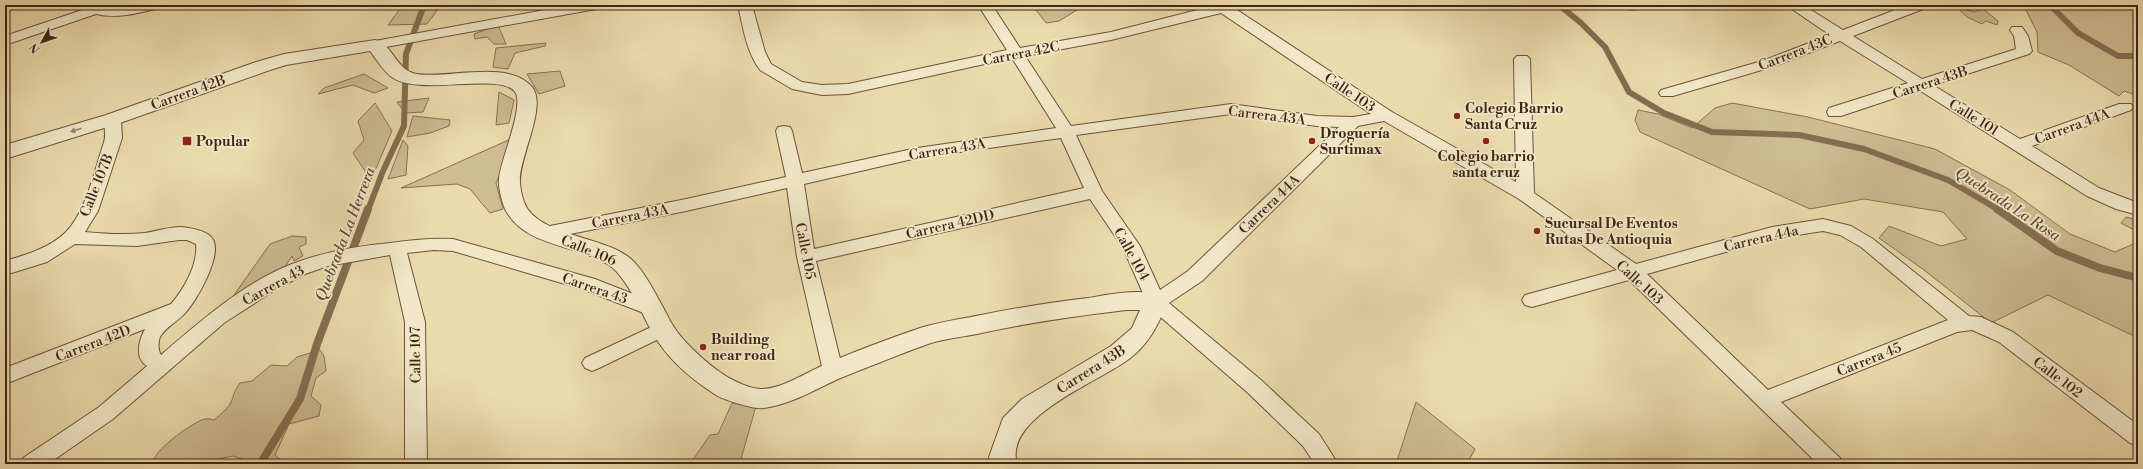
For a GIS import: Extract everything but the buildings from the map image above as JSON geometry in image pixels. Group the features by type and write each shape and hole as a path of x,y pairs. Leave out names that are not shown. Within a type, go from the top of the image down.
{"street":[{"path":"5,41 97,7 103,12 130,10 154,5"},
{"name":"Carrera 42B","path":"5,152 113,119 284,60 596,5"},
{"name":"Carrera 42C","path":"745,5 757,52 765,66 798,86 822,90 848,89 1016,53 1111,36 1222,6 1244,5"},
{"name":"Calle 104","path":"985,5 1066,132 1094,192 1131,246 1156,302 1254,386 1311,440 1327,464"},
{"path":"1627,5 1638,5"},
{"name":"Calle 101","path":"1793,5 2093,192 2122,205 2138,209"},
{"name":"Carrera 43C","path":"1667,93 1767,64 1921,5"},
{"name":"Calle 103","path":"1222,6 1386,116 1525,195 1581,233 1633,272 1832,464"},
{"name":"Carrera 43B","path":"1835,112 2024,52 2021,36 2017,30"},
{"name":"Calle 106","path":"375,45 397,73 409,79 426,82 496,78 518,84 525,91 527,99 522,130 509,180 515,207 529,222 545,232 607,254 624,265 658,320 684,358 727,389 761,399 789,392 833,371"},
{"path":"1522,59 1525,195"},
{"name":"Carrera 44A","path":"2019,145 2125,107"},
{"name":"Carrera 43A","path":"545,232 686,205 916,153 1231,109 1317,121 1353,122"},
{"path":"1353,122 1386,116"},
{"name":"Calle 107B","path":"5,268 41,257 72,236 89,211 114,138 113,119"},
{"name":"Carrera 44A","path":"1156,302 1195,276 1353,122"},
{"name":"Calle 105","path":"784,131 795,181 806,257 833,371"},
{"name":"Carrera 42DD","path":"806,257 1094,192"},
{"name":"Carrera 44a","path":"1532,300 1772,233 1823,225 1844,230 1867,243 1969,322"},
{"path":"72,236 99,240 139,240 168,234 187,234 196,235 205,241 207,248 204,261 193,290 180,307 151,336 149,348 150,358 162,366"},
{"name":"Carrera 43","path":"31,464 106,413 217,318 268,285 298,269 326,260 397,248 434,244 453,245 588,284 658,320"},
{"name":"Calle 107","path":"397,248 415,322 416,464"},
{"path":"833,371 927,335 1030,314 1126,301 1156,302"},
{"name":"Carrera 43B","path":"1004,464 1002,457 1012,425 1031,406 1120,353 1141,334 1156,302"},
{"name":"Carrera 42D","path":"5,376 180,307"},
{"path":"592,363 658,320"},
{"name":"Carrera 45","path":"1764,400 1955,325 1969,322"},
{"name":"Calle 102","path":"1969,322 2006,337 2138,437"}],"shaded area":[{"path":"410,5 441,5 427,24 388,25 399,10"},
{"path":"1029,5 1065,5 1077,10 1059,21 1046,23 1036,10"},
{"path":"2021,5 2138,5 2138,96 2124,91 2119,96 2069,65 2038,52 2037,32 2027,12"},
{"path":"1955,6 1974,12 1983,9 1998,21 1997,25 1986,21 1982,24 1967,17"},
{"path":"498,25 506,44 494,44 487,37 475,39 474,34"},
{"path":"546,43 545,46 515,53 508,69 493,67 496,48"},
{"path":"560,71 565,86 539,94 527,74"},
{"path":"364,74 388,88 374,93 353,85 318,94 324,88"},
{"path":"499,92 514,100 509,123 496,125"},
{"path":"429,98 423,112 405,113 397,102"},
{"path":"375,103 392,131 371,180 353,153 364,140 358,121"},
{"path":"1732,103 1808,117 1935,149 2010,190 2070,234 2115,252 2138,242 2138,338 2048,295 1991,323 1924,270 1879,238 1889,226 1941,246 1967,239 1943,212 1864,199 1810,209 1640,132 1635,120 1638,110 1658,114 1692,128 1715,108"},
{"path":"413,116 450,120 449,126 430,133 407,137"},
{"path":"513,138 504,166 496,183 503,209 490,213 470,189 457,184 401,188"},
{"path":"403,140 408,146 406,175 388,179"},
{"path":"2126,217 2138,220 2138,232 2121,223"},
{"path":"292,236 306,237 306,244 299,247 303,256 294,261 292,256 281,273 227,305 270,244"},
{"path":"320,350 324,356 326,371 316,378 311,396 321,405 319,416 289,424 275,455 281,460 281,464 246,464 245,460 233,456 213,460 204,464 152,464 154,458 165,445 181,432 204,419 214,420 222,413 231,403 240,383 252,381 271,365 287,366 297,357"},
{"path":"1416,402 1475,449 1467,464 1396,464"},
{"path":"732,403 756,406 741,459 736,464 690,464 710,435 718,434"}],"waterway":[{"name":"Quebrada La Herrera","path":"368,210 383,171 404,126 406,54 424,5"},
{"name":"Quebrada La Rosa","path":"1559,5 1581,23 1605,47 1629,92 1664,113 1712,132 1799,135 1864,149 1948,180 1999,210"},
{"path":"2050,5 2078,33 2118,56 2138,56"},
{"name":"Quebrada La Herrera","path":"260,464 300,399 317,344 368,209"},
{"name":"Quebrada La Rosa","path":"1997,209 2057,251 2100,268 2138,278"}],"place":[{"name":"Colegio Barrio Santa Cruz","path":"1457,116"},
{"name":"Popular","path":"187,141"},
{"name":"Droguería Surtimax","path":"1312,141"},
{"name":"Colegio barrio santa cruz","path":"1486,141"},
{"name":"Sucursal De Eventos Rutas De Antioquia","path":"1537,231"},
{"name":"Building near road","path":"703,347"}]}
